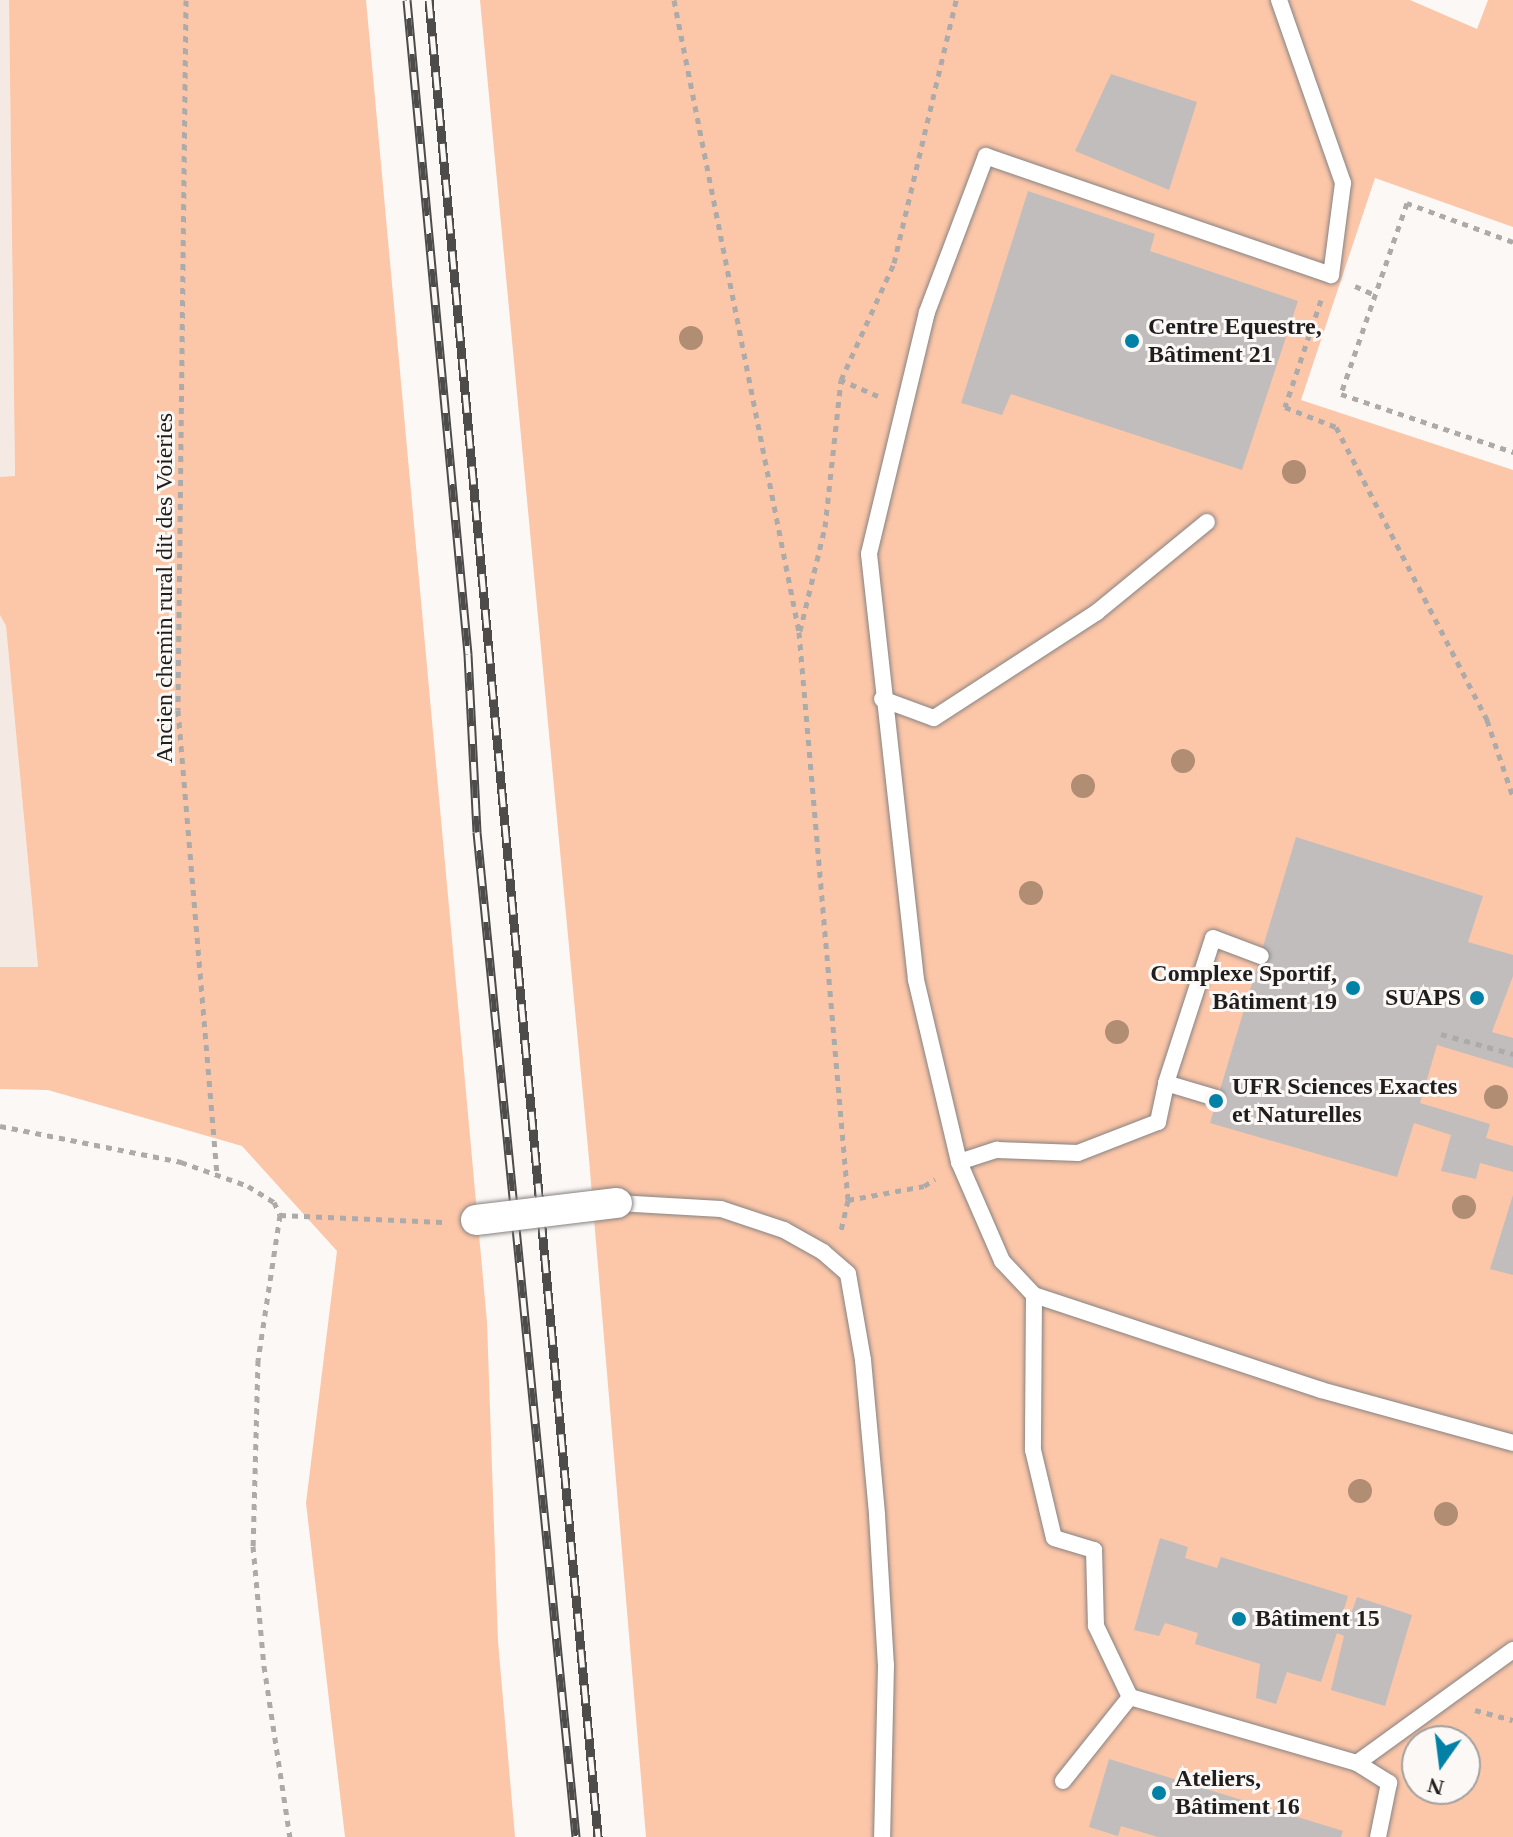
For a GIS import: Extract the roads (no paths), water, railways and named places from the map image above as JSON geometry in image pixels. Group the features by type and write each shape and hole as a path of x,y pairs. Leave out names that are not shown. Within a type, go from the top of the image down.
{"street":[{"path":"476,1220 617,1203"}],"lane":[{"path":"1279,0 1343,183 1331,275 986,156 927,312 902,406 869,554 882,699 916,980 959,1162 1002,1261 1034,1295 1321,1390 1513,1443"},
{"path":"882,699 934,718 1097,612 1207,522"},
{"path":"959,1162 997,1150 1078,1153 1158,1122 1166,1083 1213,938 1261,956"},
{"path":"1166,1083 1216,1098"},
{"path":"617,1203 721,1209 784,1230 823,1252 848,1274 863,1360 877,1515 886,1665 882,1837"},
{"path":"1034,1295 1033,1450 1054,1538 1094,1550 1096,1626 1130,1697 1357,1763 1389,1783 1378,1837"},
{"path":"1357,1763 1513,1650"},
{"path":"1063,1781 1130,1697"}],"railway":[{"path":"407,0 468,654 477,832 576,1837"},
{"path":"429,0 598,1837"}],"place":[{"name":"Centre Equestre, Bâtiment 21","path":"1132,341"},
{"name":"Complexe Sportif, Bâtiment 19","path":"1353,988"},
{"name":"SUAPS","path":"1477,998"},
{"name":"UFR Sciences Exactes et Naturelles","path":"1216,1101"},
{"name":"Bâtiment 15","path":"1239,1619"},
{"name":"Ateliers, Bâtiment 16","path":"1159,1793"}]}
